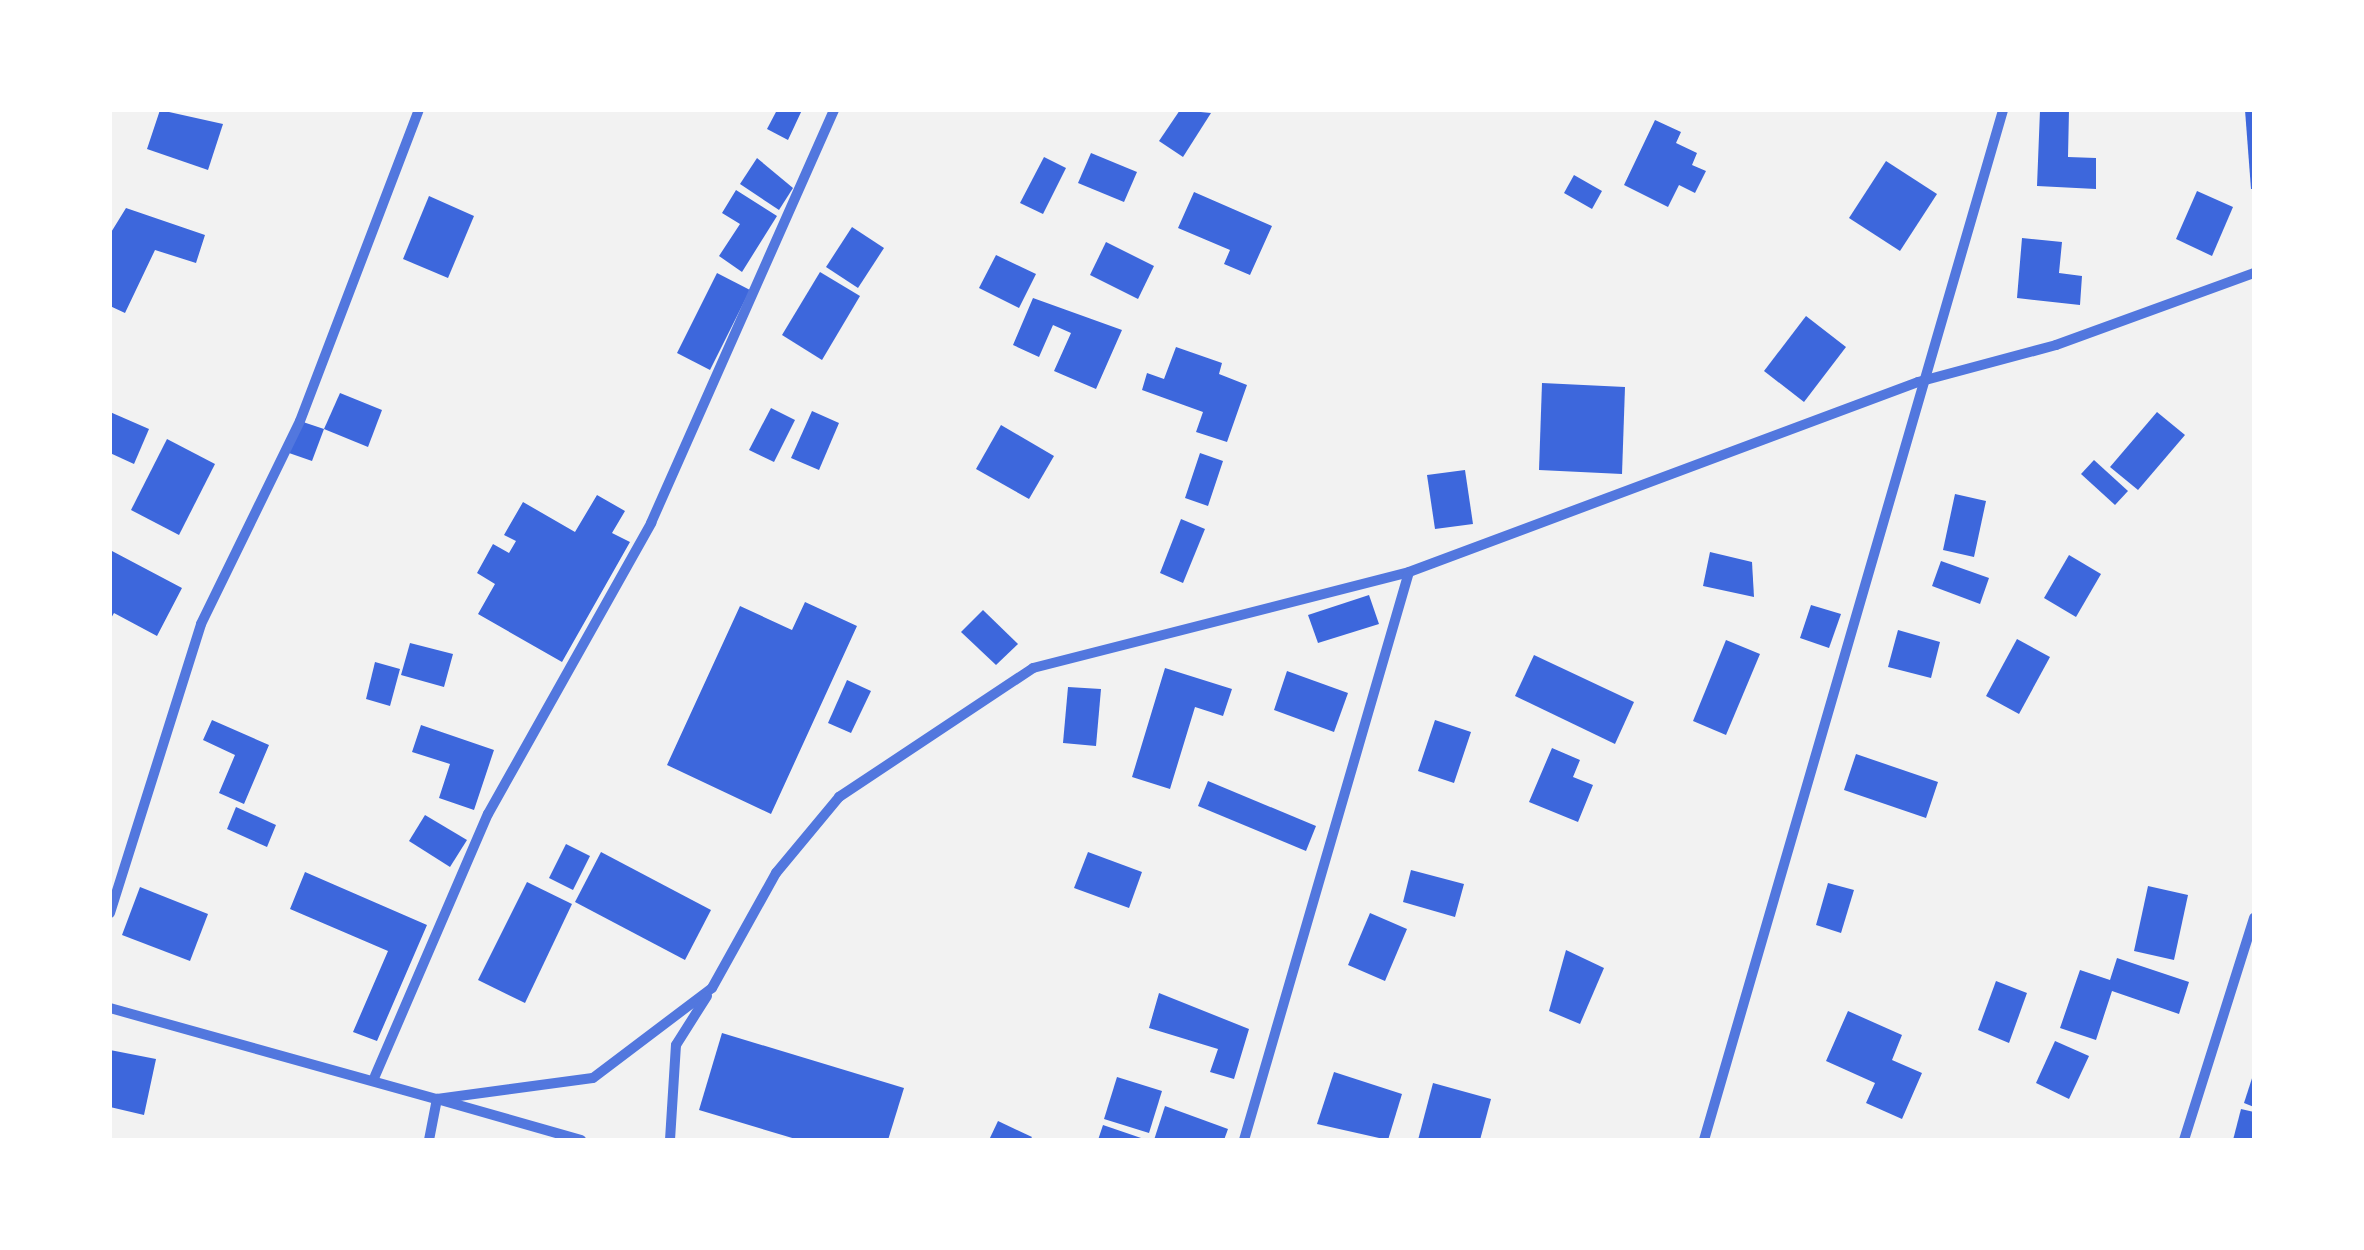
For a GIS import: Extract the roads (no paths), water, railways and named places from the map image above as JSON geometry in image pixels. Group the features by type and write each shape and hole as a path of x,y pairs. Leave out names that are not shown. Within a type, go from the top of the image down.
{"street":[{"path":"110,912 201,624 300,421 419,110"},
{"path":"375,1076 488,814 651,523 834,110"},
{"path":"1704,1140 1918,382 2003,110"},
{"path":"670,1140 676,1044 807,829 986,695 1094,650 1409,572 1918,382 2056,346 2254,273"},
{"path":"1244,1140 1409,572"},
{"path":"2184,1140 2254,918"},
{"path":"437,1099 593,1078 712,988"},
{"path":"110,1008 375,1076 437,1099 582,1140"},
{"path":"429,1140 437,1099"}]}
